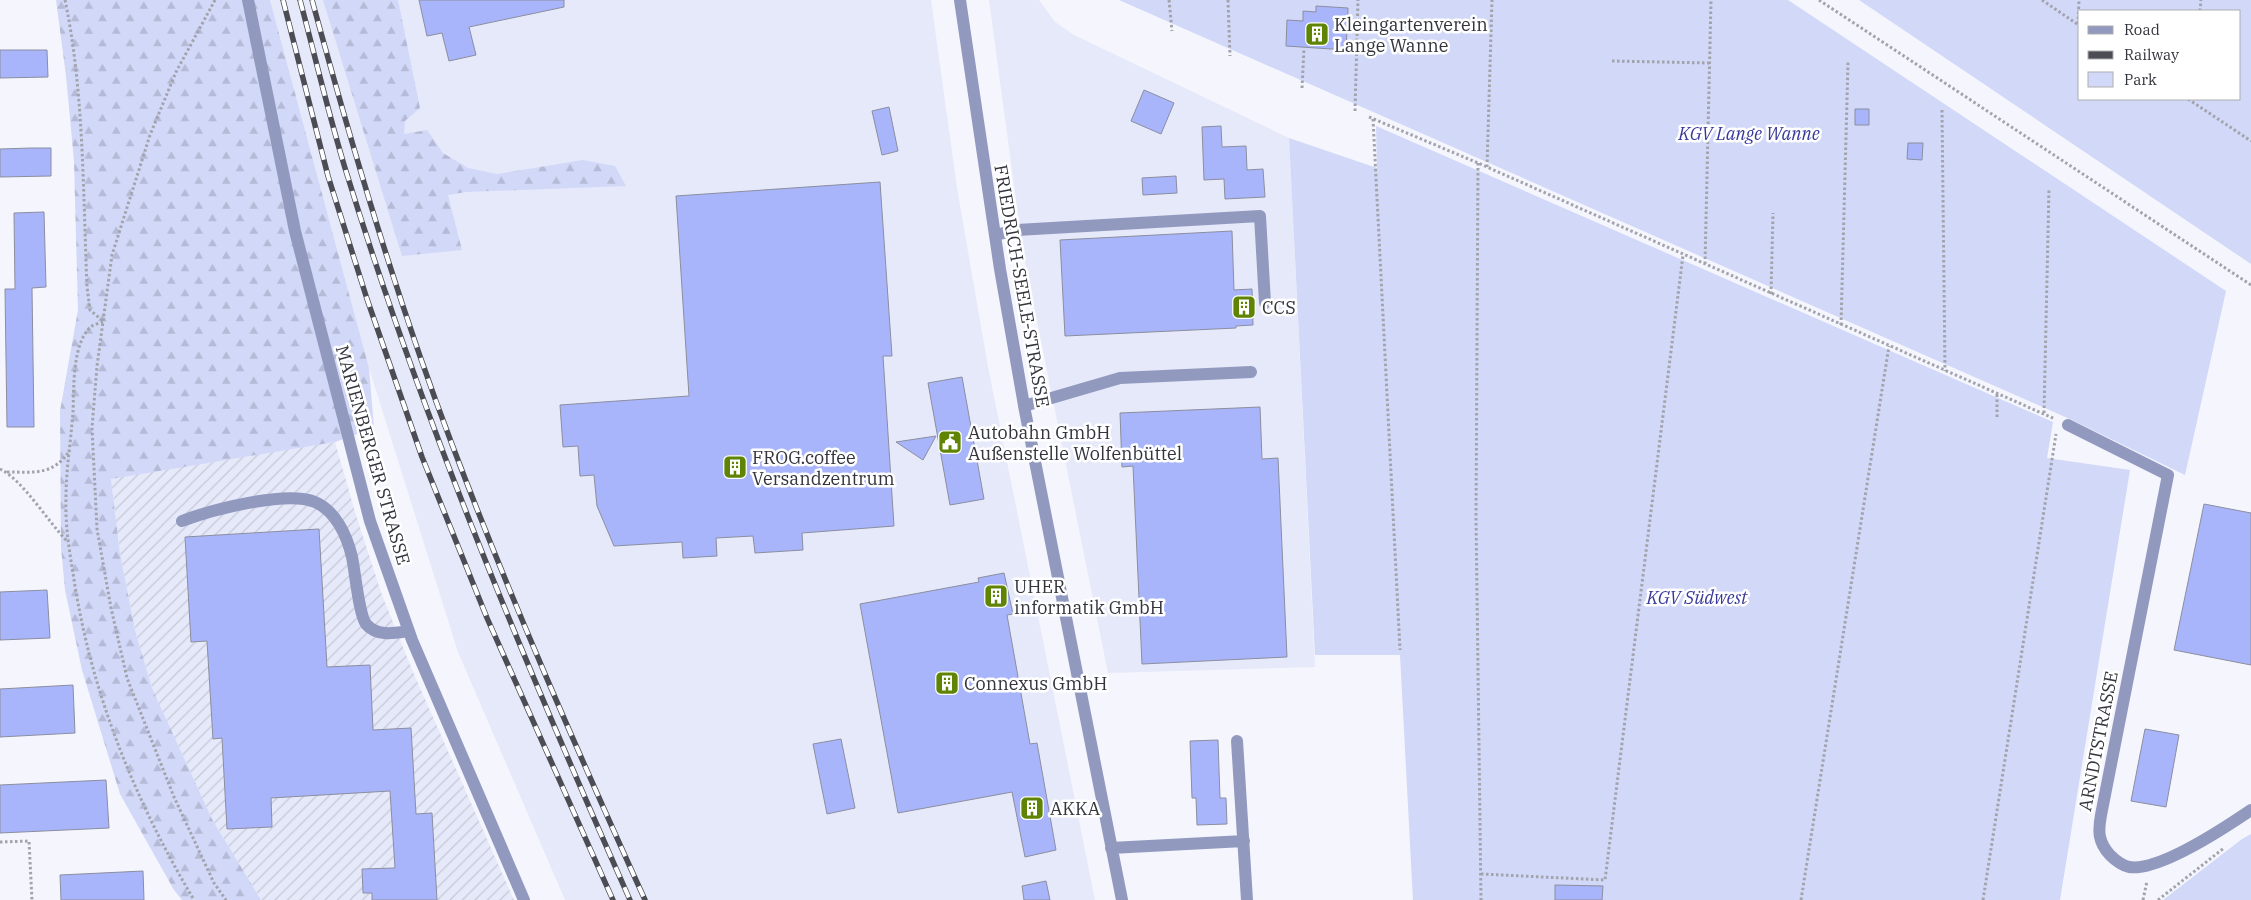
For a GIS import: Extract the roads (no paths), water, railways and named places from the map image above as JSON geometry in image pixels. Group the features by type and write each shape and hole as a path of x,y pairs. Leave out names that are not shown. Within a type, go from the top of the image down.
{"street":[{"name":"MARIENBERGER STRASSE","path":"248,0 278,153 315,313 370,521 409,631 524,900"},
{"name":"FRIEDRICH-SEELE-STRASSE","path":"960,0 994,235 1024,406 1122,900"},
{"path":"994,235 1017,230 1260,216 1264,303"},
{"path":"1024,406 1120,378 1251,372"},
{"name":"ARNDTSTRASSE","path":"2063,423 2168,475 2099,828 2100,842 2117,862 2130,867 2148,865 2188,849 2251,810"},
{"path":"182,521 207,511 256,502 294,499 315,502 329,512 342,527 352,555 365,623 375,631 387,633 409,631"},
{"path":"1237,741 1247,900"},
{"path":"1111,848 1244,841"}],"railway":[{"path":"283,0 328,176 367,299 422,457 487,618 613,900"},
{"path":"300,0 345,168 407,355 441,447 514,630 630,900"},
{"path":"312,0 377,225 413,336 453,447 521,618 645,900"}],"place":[{"name":"Kleingartenverein Lange Wanne","path":"1317,34"},
{"name":"CCS","path":"1244,307"},
{"name":"Autobahn GmbH Außenstelle Wolfenbüttel","path":"950,442"},
{"name":"FROG.coffee Versandzentrum","path":"735,467"},
{"name":"UHER informatik GmbH","path":"996,596"},
{"name":"Connexus GmbH","path":"947,683"},
{"name":"AKKA","path":"1032,808"}],"park label":[{"name":"KGV Lange Wanne","path":"1749,133"},
{"name":"KGV Südwest","path":"1697,597"}]}
